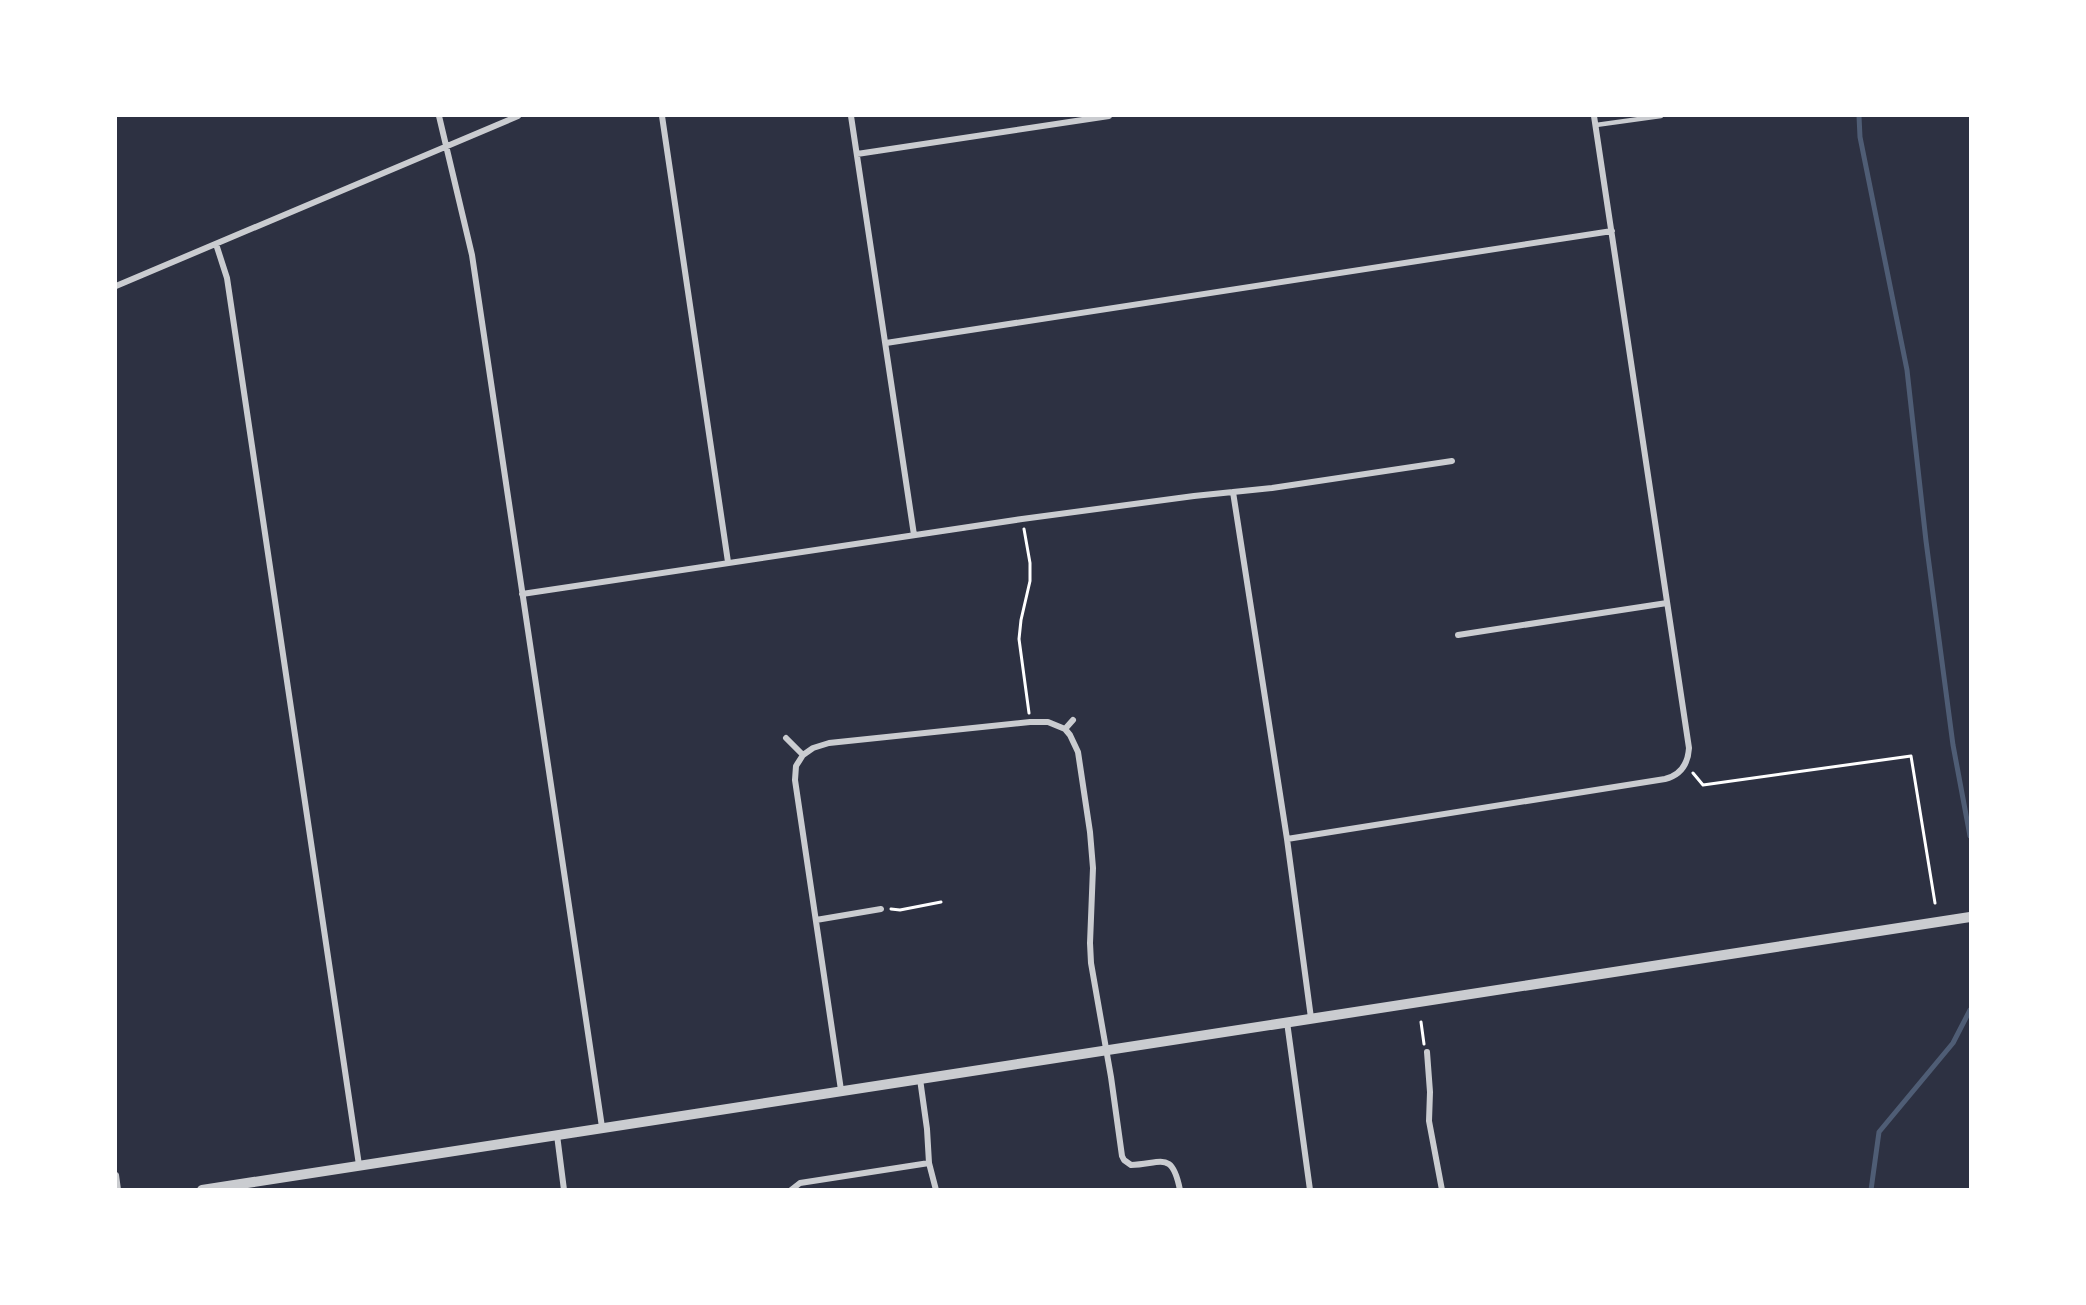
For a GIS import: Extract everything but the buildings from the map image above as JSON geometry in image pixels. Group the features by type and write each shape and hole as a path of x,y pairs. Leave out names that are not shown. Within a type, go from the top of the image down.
{"street":[{"path":"439,116 472,255 602,1127"},
{"path":"116,286 518,116"},
{"path":"662,116 728,562"},
{"path":"851,116 914,535"},
{"path":"857,154 1109,116"},
{"path":"1287,839 1665,779 1677,774 1686,765 1689,748 1594,116"},
{"path":"885,343 1612,231"},
{"path":"216,244 227,278 359,1165"},
{"path":"522,594 1022,519 1272,488 1452,461"},
{"path":"1233,492 1287,839 1311,1018"},
{"path":"1458,635 1666,603"},
{"path":"1065,729 1073,720"},
{"path":"841,1090 795,780 796,766 803,755 813,748 829,743 1048,722 1065,729 1078,752 1093,868 1090,923 1091,963 1124,1160 1131,1165 1159,1161 1168,1163 1175,1170 1180,1190"},
{"path":"786,738 803,755"},
{"path":"816,920 880,909"},
{"path":"202,1190 1971,917"},
{"path":"1287,1022 1310,1190"},
{"path":"1427,1052 1430,1092 1429,1121 1442,1190"},
{"path":"920,1078 929,1163 936,1190"},
{"path":"556,1134 564,1190"},
{"path":"791,1190 800,1183 929,1163"},
{"path":"116,1175 118,1190"}],"lane":[{"path":"1596,125 1662,116"}],"path":[{"path":"1022,519 1030,563 1019,639 1030,722"},
{"path":"1686,765 1703,785 1911,756 1935,903"},
{"path":"880,909 900,910 941,902"},
{"path":"1421,1022 1427,1052"}],"waterway":[{"path":"1859,116 1860,137 1907,370 1926,541 1953,745 1970,836"},
{"path":"1871,1190 1879,1132 1953,1043 1970,1010"}]}
